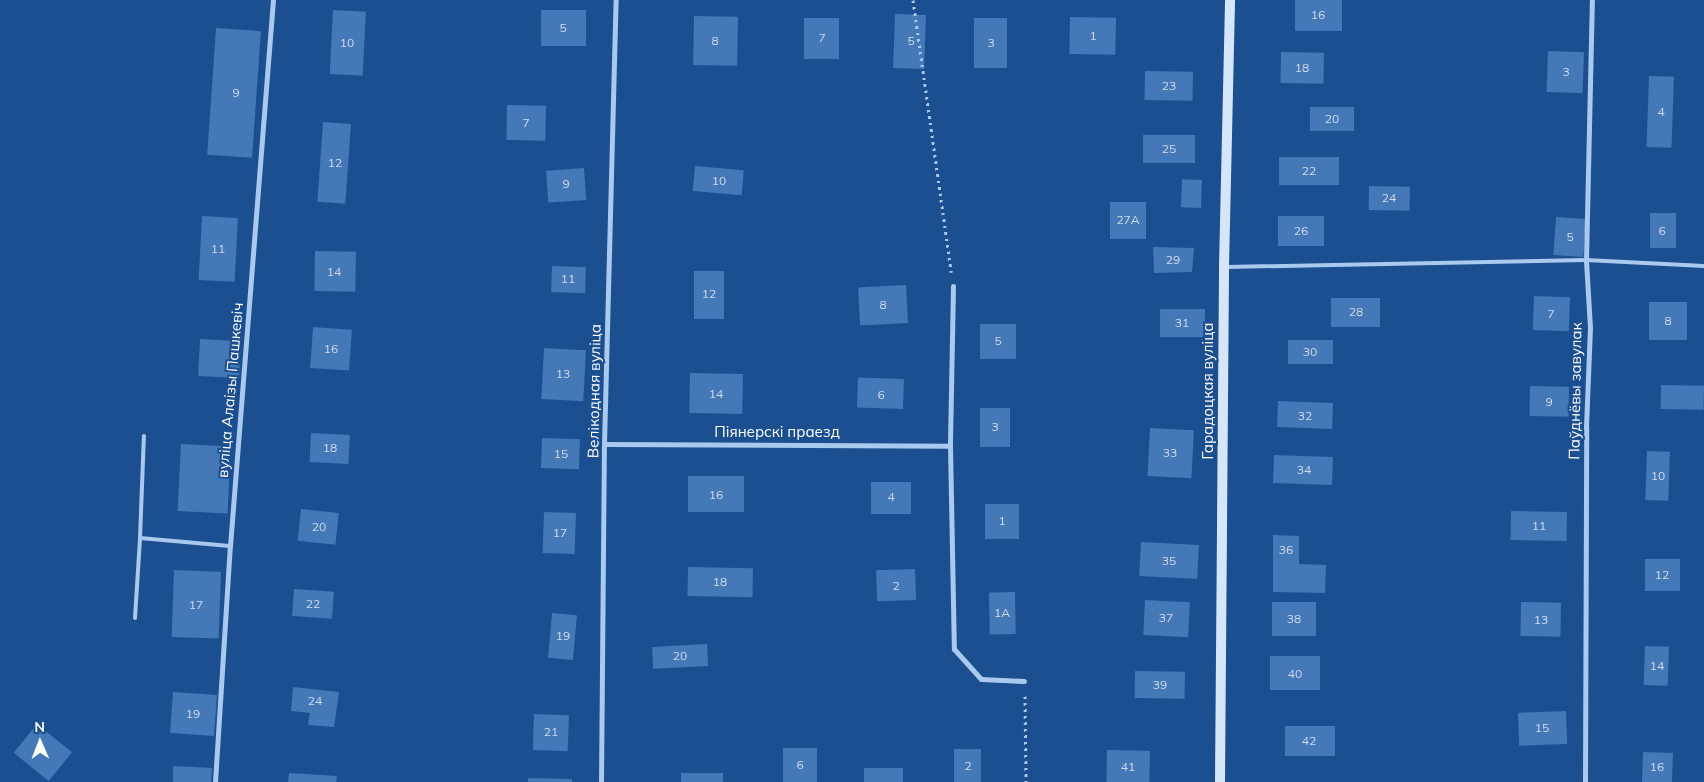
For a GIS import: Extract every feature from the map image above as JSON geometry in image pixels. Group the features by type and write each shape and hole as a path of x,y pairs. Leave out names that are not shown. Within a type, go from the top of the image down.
{"street":[{"name":"вуліца Алаізы Пашкевіч","path":"215,782 230,546 273,0"},
{"name":"Велікодная вуліца","path":"602,782 604,444 616,0"},
{"name":"Гарадоцкая вуліца","path":"1220,782 1224,267 1230,0"},
{"name":"Паўднёвы завулак","path":"1585,782 1586,426 1590,328 1586,260 1592,0"},
{"path":"953,286 950,446 954,649 981,679 1024,681"},
{"name":"Піянерскі праезд","path":"604,444 950,446"}],"lane":[{"path":"1224,267 1586,260 1704,266"},
{"path":"136,618 144,436"},
{"path":"140,538 230,546"}],"path":[{"path":"913,0 953,286"},
{"path":"1024,681 1026,782"}],"building":[{"path":"1295,0 1342,0 1342,31 1295,31"},
{"path":"333,10 366,12 363,76 330,74"},
{"path":"541,10 586,10 586,46 541,46"},
{"path":"895,14 926,15 924,69 893,68"},
{"path":"694,16 738,17 737,66 693,65"},
{"path":"1070,17 1116,18 1115,55 1069,54"},
{"path":"804,18 839,18 839,59 804,59"},
{"path":"974,18 1007,18 1007,68 974,68"},
{"path":"216,28 261,31 252,158 207,155"},
{"path":"1548,51 1584,52 1583,93 1547,92"},
{"path":"1281,52 1324,53 1323,84 1280,83"},
{"path":"1145,71 1193,72 1192,101 1144,100"},
{"path":"1649,76 1674,77 1672,148 1647,147"},
{"path":"507,105 546,106 545,141 506,140"},
{"path":"1310,107 1354,107 1354,131 1310,131"},
{"path":"323,122 351,124 345,204 317,202"},
{"path":"1143,135 1195,135 1195,163 1143,163"},
{"path":"1279,157 1339,157 1339,185 1279,185"},
{"path":"695,166 744,170 742,195 693,191"},
{"path":"584,168 586,200 548,203 546,171"},
{"path":"1182,179 1202,180 1201,208 1181,207"},
{"path":"1369,186 1410,187 1410,211 1369,210"},
{"path":"1110,202 1146,202 1146,239 1110,239"},
{"path":"1650,213 1676,213 1676,248 1650,248"},
{"path":"202,216 238,218 235,282 199,280"},
{"path":"1278,216 1324,216 1324,246 1278,246"},
{"path":"1556,217 1586,219 1583,257 1553,255"},
{"path":"1153,247 1194,248 1192,272 1154,273"},
{"path":"315,251 356,252 355,292 314,291"},
{"path":"552,266 586,267 585,293 551,292"},
{"path":"694,271 724,271 724,319 694,319"},
{"path":"906,285 908,323 860,325 858,288"},
{"path":"1534,296 1570,297 1569,331 1533,330"},
{"path":"1331,298 1380,298 1380,327 1331,327"},
{"path":"1649,302 1687,302 1687,340 1649,340"},
{"path":"1160,309 1205,309 1205,337 1160,337"},
{"path":"980,324 1016,324 1016,359 980,359"},
{"path":"313,327 352,330 349,371 310,368"},
{"path":"200,339 241,341 239,378 198,376"},
{"path":"1288,340 1333,340 1333,364 1288,364"},
{"path":"544,348 586,350 583,401 541,399"},
{"path":"690,373 743,374 742,414 689,413"},
{"path":"858,377 904,379 903,409 857,407"},
{"path":"1661,385 1704,386 1704,410 1661,409"},
{"path":"1530,386 1569,387 1568,417 1529,416"},
{"path":"1278,401 1333,403 1332,429 1277,427"},
{"path":"980,408 1010,408 1010,447 980,447"},
{"path":"1150,428 1194,430 1191,478 1147,476"},
{"path":"311,433 350,435 348,464 309,462"},
{"path":"542,438 580,439 579,469 541,468"},
{"path":"181,444 231,447 227,514 177,511"},
{"path":"1647,451 1670,452 1668,501 1645,500"},
{"path":"1274,455 1333,457 1332,485 1273,483"},
{"path":"688,476 744,476 744,512 688,512"},
{"path":"871,482 911,482 911,514 871,514"},
{"path":"985,504 1019,504 1019,539 985,539"},
{"path":"301,509 339,513 335,545 298,541"},
{"path":"1511,511 1567,512 1566,541 1510,540"},
{"path":"544,512 576,513 575,554 543,553"},
{"path":"1273,535 1299,536 1299,564 1326,565 1325,593 1273,592"},
{"path":"1141,542 1199,545 1197,579 1139,576"},
{"path":"1645,559 1680,559 1680,591 1645,591"},
{"path":"688,567 753,568 752,597 687,596"},
{"path":"915,569 916,600 877,601 876,570"},
{"path":"174,570 221,572 219,639 172,637"},
{"path":"294,589 334,592 332,619 292,616"},
{"path":"989,592 1015,592 1016,634 990,634"},
{"path":"1145,600 1190,602 1188,637 1143,635"},
{"path":"1272,602 1316,602 1316,636 1272,636"},
{"path":"1521,602 1561,603 1560,637 1520,636"},
{"path":"552,613 577,615 573,660 548,658"},
{"path":"707,644 708,666 653,669 652,647"},
{"path":"1645,646 1669,647 1668,686 1644,685"},
{"path":"1270,656 1320,656 1320,690 1270,690"},
{"path":"1135,671 1185,672 1185,699 1135,698"},
{"path":"293,687 339,692 334,727 308,725 310,713 291,711"},
{"path":"173,692 217,695 214,736 170,733"},
{"path":"1566,711 1567,744 1519,746 1518,713"},
{"path":"534,714 569,715 568,751 533,750"},
{"path":"37,724 72,752 49,781 14,753"},
{"path":"1285,726 1335,726 1335,756 1285,756"},
{"path":"783,748 817,748 817,782 783,782"},
{"path":"954,749 981,749 981,782 954,782"},
{"path":"1107,750 1150,751 1149,782 1106,782"},
{"path":"1643,752 1673,753 1672,782 1642,782"},
{"path":"173,766 212,768 211,782 173,782"},
{"path":"864,768 903,768 903,782 864,782"},
{"path":"289,773 337,776 336,782 288,782"},
{"path":"681,773 723,773 723,782 681,782"},
{"path":"528,778 572,779 572,782 528,782"}]}
